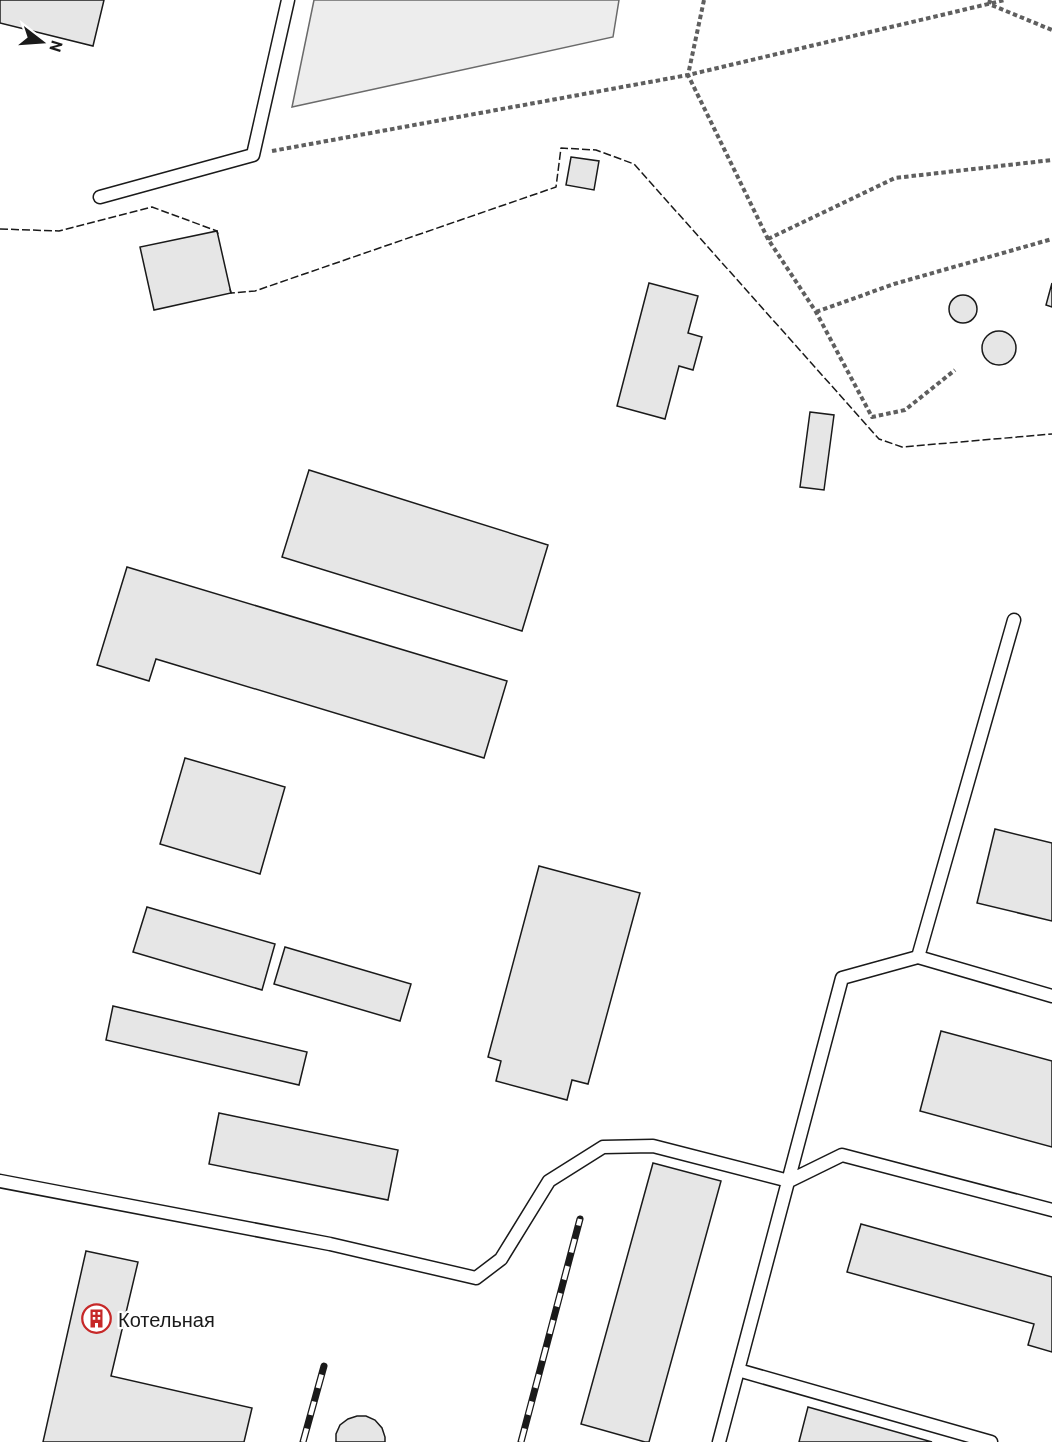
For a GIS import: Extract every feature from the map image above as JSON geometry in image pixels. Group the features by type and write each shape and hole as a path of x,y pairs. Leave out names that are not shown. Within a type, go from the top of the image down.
{"lane":[{"path":"100,197 253,155 288,0"},
{"path":"918,957 1014,621"},
{"path":"719,1442 842,978 918,957 1052,996"},
{"path":"0,1181 330,1244 476,1278 501,1259 549,1181 603,1147 652,1146 789,1181 842,1155 1052,1210"},
{"path":"738,1370 991,1442"}],"path":[{"path":"704,0 688,75 768,239 816,312 872,417 905,410 955,370"},
{"path":"253,155 688,75 1005,0"},
{"path":"990,2 1052,30"},
{"path":"768,239 895,178 1052,160"},
{"path":"816,312 894,284 1052,239"}],"shaded area":[{"path":"314,0 619,0 613,37 292,107"}],"building":[{"path":"0,0 104,0 93,46 0,23"},
{"path":"571,157 599,161 594,190 566,185"},
{"path":"217,231 231,293 154,310 140,247"},
{"path":"649,283 698,296 688,333 702,337 693,370 679,366 665,419 617,406"},
{"path":"1052,283 1052,307 1046,305"},
{"path":"963,295 973,299 977,309 973,319 963,323 953,319 949,309 953,299"},
{"path":"999,331 1011,336 1016,348 1011,360 999,365 987,360 982,348 987,336"},
{"path":"810,412 834,415 824,490 800,487"},
{"path":"309,470 548,545 522,631 282,557"},
{"path":"127,567 507,681 484,758 156,659 149,681 97,665"},
{"path":"185,758 285,787 260,874 160,844"},
{"path":"995,829 1052,843 1052,921 977,903"},
{"path":"539,866 640,893 588,1084 572,1080 567,1100 496,1081 501,1061 488,1057"},
{"path":"147,907 275,944 262,990 133,952"},
{"path":"285,947 411,984 400,1021 274,984"},
{"path":"113,1006 307,1052 299,1085 106,1040"},
{"path":"941,1031 1052,1061 1052,1147 920,1111"},
{"path":"219,1113 398,1150 388,1200 209,1164"},
{"path":"653,1163 721,1181 649,1442 645,1442 581,1424"},
{"path":"861,1224 1052,1277 1052,1352 1028,1345 1034,1324 847,1272"},
{"name":"Котельная","path":"86,1251 138,1262 111,1376 252,1408 244,1442 43,1442"},
{"path":"808,1407 932,1442 799,1442"},
{"path":"357,1416 366,1416 375,1420 382,1428 385,1442 336,1442 336,1434 340,1425"}],"railway":[{"path":"521,1442 580,1219"},
{"path":"303,1442 324,1366"}],"fence":[{"path":"230,289 231,293 255,291 556,187 561,148 596,150 634,164 879,439 902,447 1052,434"},
{"path":"0,229 59,231 152,207 217,231 218,234"}],"place":[{"name":"Котельная","path":"97,1319"}]}
